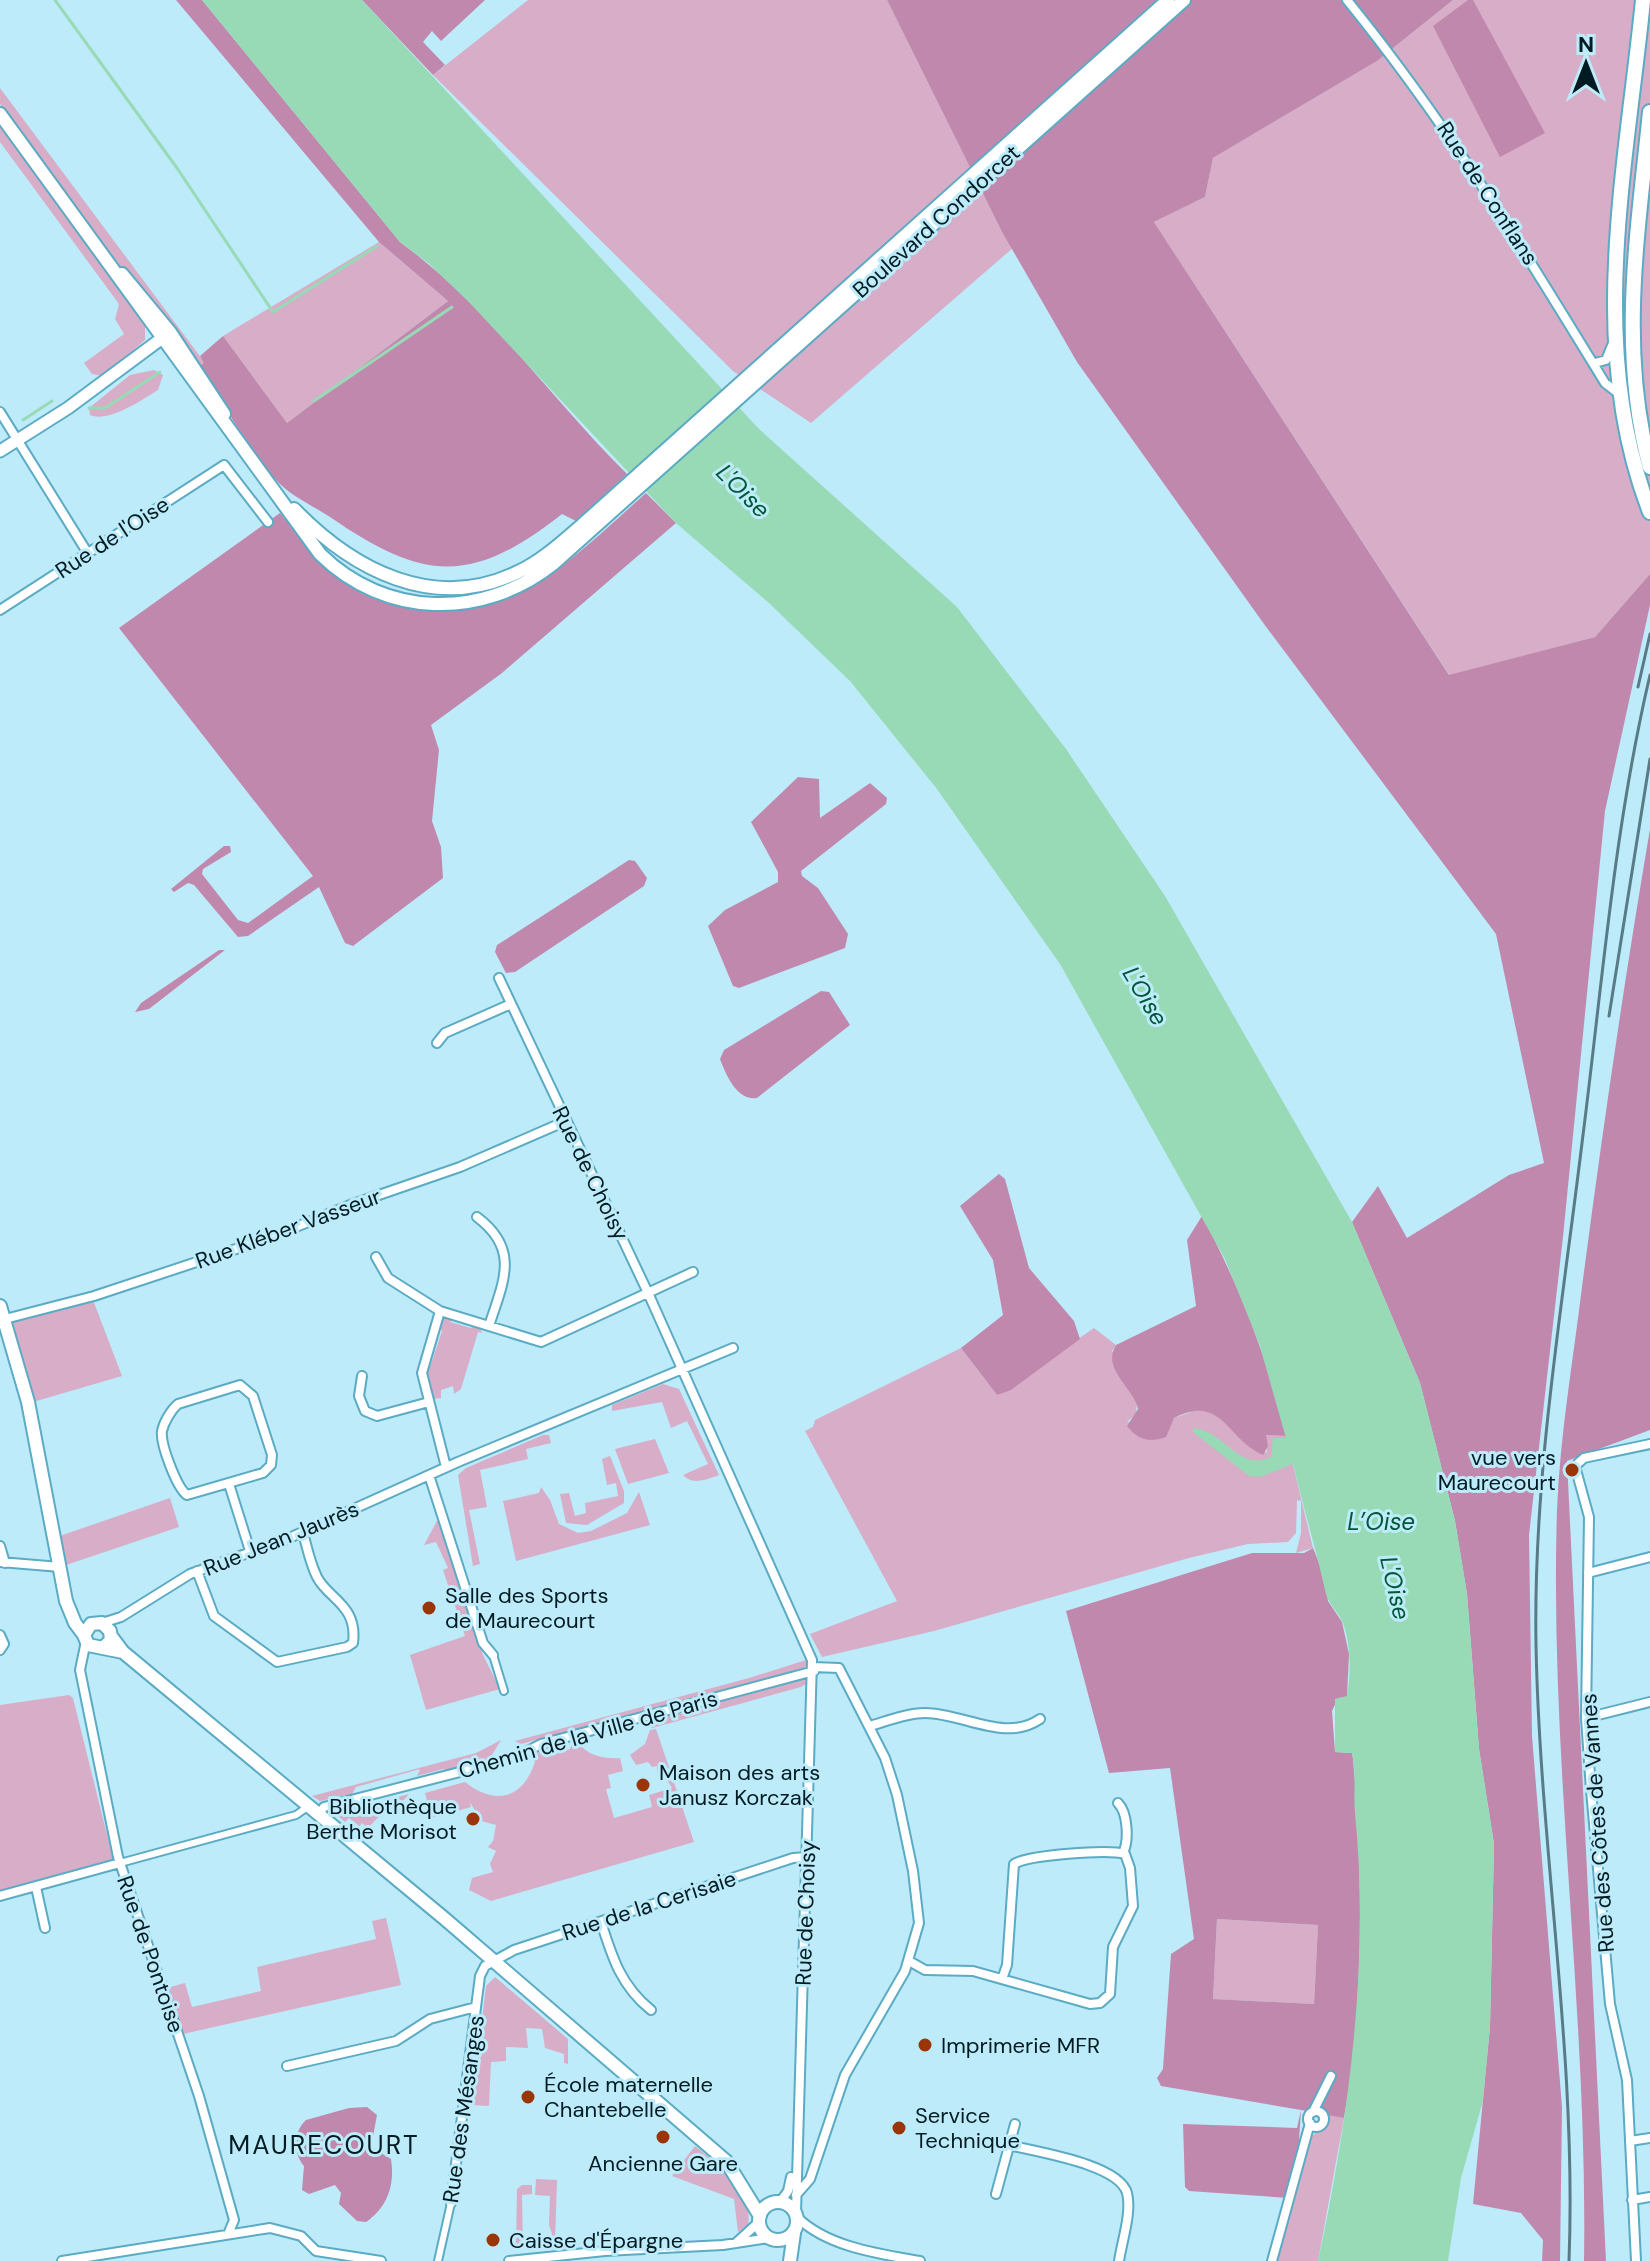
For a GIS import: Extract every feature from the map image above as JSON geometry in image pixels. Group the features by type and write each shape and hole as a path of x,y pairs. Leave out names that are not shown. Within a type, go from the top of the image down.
{"main road":[{"name":"Boulevard Condorcet","path":"586,528 979,176 1168,0"},
{"name":"Boulevard Condorcet","path":"979,176 1184,0"},
{"name":"Rue de Conflans","path":"1643,0 1616,269 1614,340 1618,393 1629,451 1650,512"},
{"path":"1650,112 1631,321 1637,402 1650,467"},
{"path":"0,114 100,252 215,396 242,445 312,546 335,568 369,590 424,605 467,604 508,592 546,569 586,528"},
{"path":"272,487 347,556 391,578 429,587 474,587 507,577 586,528"},
{"path":"3,1312 28,1402 67,1604 92,1643 123,1652"},
{"path":"67,1604 83,1619 104,1628 123,1652 493,1960 726,2161 739,2177 760,2219 788,2261"},
{"path":"92,1643 104,1628"},
{"path":"92,1643 104,1628"},
{"path":"739,2177 796,2215 788,2261"},
{"path":"760,2219 776,2202"},
{"path":"773,2239 794,2233"}],"street":[{"name":"Rue de Conflans","path":"1347,0 1433,109 1533,260 1605,383 1618,393"},
{"path":"0,451 20,440 165,335"},
{"path":"1595,363 1606,360 1614,340"},
{"path":"0,412 87,552"},
{"name":"Rue de l'Oise","path":"0,610 224,465 268,522"},
{"name":"Rue de Choisy","path":"499,978 649,1295 805,1641 814,1669 793,2181 796,2215"},
{"path":"437,1043 445,1033 511,1004"},
{"name":"Rue Kléber Vasseur","path":"3,1312 107,1292 269,1238 350,1205 460,1167 566,1121"},
{"path":"477,1217 496,1231 507,1266 489,1326"},
{"path":"376,1257 388,1278 440,1311 527,1340 546,1341 693,1272"},
{"path":"440,1311 422,1373 446,1467"},
{"path":"681,1369 733,1348"},
{"name":"Rue Jean Jaurès","path":"104,1628 197,1571 303,1533 446,1467 681,1369"},
{"path":"362,1376 359,1396 365,1411 377,1416 429,1402"},
{"path":"240,1385 253,1396 272,1462 266,1471 229,1484 195,1495 183,1493 177,1484 162,1434 178,1404 240,1385"},
{"name":"Rue des Côtes de Vannes","path":"1636,2261 1627,2080 1610,2004 1586,1718 1589,1517 1575,1470 1576,1462 1584,1458 1650,1444"},
{"path":"429,1475 483,1643 493,1655 504,1691"},
{"path":"229,1484 251,1554"},
{"path":"197,1571 214,1616 274,1661 287,1662 353,1643 344,1605 317,1579 303,1533"},
{"path":"0,1546 3,1562 60,1567"},
{"path":"1588,1573 1650,1557"},
{"path":"0,1635 4,1644 0,1650"},
{"name":"Rue de Pontoise","path":"92,1643 80,1670 120,1863 199,2096 232,2213 234,2224 229,2232"},
{"name":"Chemin de la Ville de Paris","path":"120,1863 514,1758 541,1744 814,1669 839,1668 870,1726"},
{"path":"1586,1718 1650,1702"},
{"path":"795,2196 810,2176 852,2057 909,1961 919,1923 913,1871 897,1795 870,1726 920,1712 1001,1729 1028,1728 1040,1719"},
{"path":"1118,1803 1124,1811 1126,1847 1123,1853"},
{"path":"909,1961 925,1970 973,1971 1097,2005 1109,1997 1113,1947 1133,1906 1129,1863 1123,1853"},
{"path":"1002,1979 1007,1965 1014,1864 1023,1860 1123,1853"},
{"name":"Rue de la Cerisaie","path":"493,1960 793,1858 807,1857"},
{"path":"0,1896 120,1863"},
{"path":"36,1887 45,1928"},
{"path":"601,1922 616,1970 627,1987 651,2010"},
{"name":"Rue des Mésanges","path":"438,2261 451,2203 480,1976 493,1960"},
{"path":"287,2066 396,2041 430,2019 476,2007"},
{"path":"1272,2261 1311,2127 1309,2117 1318,2109 1331,2076"},
{"path":"996,2194 1015,2124"},
{"path":"1630,2141 1650,2138"},
{"path":"1009,2145 1105,2171 1119,2179 1128,2199 1119,2261"},
{"path":"793,2181 810,2176"},
{"name":"Rue de Choisy","path":"776,2202 793,2181"},
{"path":"1632,2200 1650,2197"},
{"path":"232,2213 241,2223 297,2235 317,2256 328,2254 381,2261"},
{"path":"796,2215 812,2230"},
{"path":"734,2244 760,2219"},
{"path":"62,2261 229,2232 270,2228"},
{"path":"794,2233 802,2229 812,2230 865,2250 920,2261"},
{"path":"509,2261 773,2239"}],"shaded area":[{"path":"176,0 202,0 400,242 432,267 490,323 627,474 576,521 562,514 500,554 473,563 447,566 420,563 393,554 363,538 287,490 264,466 200,366 204,363 200,356 223,336 287,423 448,301 379,242"},
{"path":"362,0 485,0 441,41 432,31 423,42 445,65 433,75"},
{"path":"528,0 887,0 1001,230 1014,247 811,423 733,371 433,75"},
{"path":"887,0 1453,0 1377,61 1213,158 1205,197 1154,222 1449,675 1595,637 1650,574 1650,605 1605,811 1563,1237 1529,1535 1532,1736 1562,2107 1560,2261 1542,2261 1543,2240 1521,2213 1473,2204 1490,2026 1494,1844 1479,1749 1467,1594 1455,1521 1420,1383 1352,1222 1378,1186 1407,1238 1509,1175 1544,1163 1496,934 1264,624 1077,362 1001,230"},
{"path":"1453,0 1650,0 1650,574 1595,637 1450,676 1154,222 1205,197 1213,158 1377,61"},
{"path":"1468,0 1473,0 1545,133 1500,157 1433,26"},
{"path":"0,88 205,363 200,366 101,243 0,104"},
{"path":"0,124 145,322 145,340 104,376 92,374 84,363 124,334 115,319 119,304 0,142"},
{"path":"379,242 448,301 287,423 223,336"},
{"path":"154,370 163,375 158,390 115,413 97,417 90,415 89,408 130,375"},
{"path":"646,493 676,523 502,673 431,725 439,750 432,821 441,847 443,878 353,946 345,943 319,887 248,936 238,937 194,885 188,883 174,892 171,889 224,846 230,846 231,852 203,869 202,874 238,920 248,923 313,876 119,628 280,513 319,560 347,584 370,597 394,605 445,610 496,601 543,579 583,549"},
{"path":"798,777 819,779 820,818 870,783 887,798 886,804 801,871 802,876 818,888 848,934 845,948 739,988 733,986 708,926 725,910 778,882 778,872 751,822"},
{"path":"1650,829 1650,1430 1567,1461 1606,2261 1584,2261 1580,2073 1558,1698 1557,1510 1564,1426 1597,1172"},
{"path":"629,860 635,861 647,878 644,886 515,972 506,973 495,952 497,945"},
{"path":"219,950 225,950 149,1009 135,1012 141,1003"},
{"path":"821,991 829,992 850,1025 757,1098 750,1098 738,1091 720,1059 724,1050"},
{"path":"999,1174 1005,1179 1029,1268 1074,1321 1080,1339 1011,1390 997,1395 961,1348 1003,1315 993,1260 960,1206"},
{"path":"1202,1216 1251,1323 1279,1407 1286,1436 1266,1435 1268,1446 1263,1455 1214,1415 1203,1411 1174,1418 1166,1437 1160,1439 1144,1439 1127,1426 1138,1409 1115,1370 1112,1354 1116,1345 1196,1306 1187,1240"},
{"path":"93,1300 122,1376 33,1402 13,1322"},
{"path":"442,1314 456,1316 450,1322 471,1328 477,1322 482,1333 478,1332 461,1389 454,1394 453,1386 441,1390 441,1398 432,1399 422,1373 425,1360 430,1367 442,1331 437,1323"},
{"path":"1094,1328 1116,1345 1112,1351 1137,1401 1136,1414 1127,1422 1170,1425 1174,1418 1199,1409 1211,1412 1267,1453 1265,1435 1286,1436 1313,1548 1296,1553 1301,1533 1301,1501 1297,1500 1296,1533 1288,1542 1248,1544 1189,1558 934,1631 822,1657 810,1634 897,1601 805,1431 813,1427 815,1420 961,1348 997,1395"},
{"path":"663,1384 679,1389 719,1475 696,1481 683,1475 708,1464 687,1421 671,1428 662,1402 612,1411 612,1405"},
{"path":"549,1435 551,1443 526,1449 528,1459 480,1470 487,1507 469,1510 480,1564 473,1566 458,1475 466,1468"},
{"path":"655,1439 669,1473 628,1484 615,1449"},
{"path":"610,1456 624,1491 624,1503 587,1525 566,1523 560,1494 569,1493 575,1516 586,1513 585,1503 618,1496 616,1483 607,1485 602,1459"},
{"path":"541,1487 550,1500 559,1524 578,1533 591,1531 627,1513 639,1492 650,1525 516,1561 503,1501 539,1493"},
{"path":"170,1498 179,1527 60,1567 54,1538"},
{"path":"439,1517 483,1655 500,1689 426,1710 410,1655 465,1636 443,1570 448,1568 436,1542 424,1545"},
{"path":"1313,1548 1324,1575 1328,1601 1342,1622 1349,1654 1347,1697 1338,1698 1332,1711 1335,1752 1352,1753 1359,1846 1358,1986 1351,2076 1344,2118 1161,2086 1157,2078 1163,2069 1171,1954 1194,1939 1170,1768 1109,1773 1066,1611 1252,1553 1304,1553","holes":["1217,1919 1318,1925 1314,2004 1213,1999"]},
{"path":"806,1660 807,1665 803,1668 739,1686 732,1691 729,1689 521,1744 515,1741 749,1678"},
{"path":"804,1677 806,1684 801,1687 652,1728 640,1722"},
{"path":"69,1695 73,1698 113,1859 0,1891 0,1705"},
{"path":"656,1729 694,1842 491,1901 469,1890 472,1878 493,1872 490,1864 496,1851 488,1847 493,1841 496,1825 481,1821 470,1802 471,1807 431,1818 425,1793 465,1782 487,1794 507,1795 523,1784 530,1774 535,1762 525,1754 549,1744 545,1756 570,1749 574,1738 585,1736 580,1744 592,1754 620,1758 623,1771 608,1775 611,1788 606,1789 614,1818 652,1807 649,1795 672,1788 664,1775 658,1777 657,1766 652,1767 648,1762 636,1765 630,1755 645,1744 650,1730"},
{"path":"501,1740 490,1758 449,1771 443,1769 417,1776 420,1769 356,1787 352,1794 320,1801 312,1796 476,1753"},
{"path":"409,1794 401,1803 404,1812 395,1816 387,1808 368,1828 362,1823 356,1831 358,1825 349,1818 345,1822 336,1814"},
{"path":"386,1918 401,1985 183,2034 167,1988 185,1983 192,2007 261,1991 257,1967 376,1939 372,1921"},
{"path":"1217,1919 1318,1925 1314,2004 1213,1999"},
{"path":"495,1977 568,2039 568,2064 564,2063 564,2054 545,2048 542,2029 526,2028 528,2048 506,2047 506,2061 491,2062 489,2106 472,2105 486,1986"},
{"path":"367,2107 377,2115 371,2147 391,2159 392,2168 391,2186 385,2202 366,2222 357,2221 339,2204 341,2193 335,2185 309,2194 302,2190 304,2166 296,2143 299,2130 306,2120 349,2108"},
{"path":"1301,2110 1299,2140 1303,2149 1289,2198 1189,2191 1185,2187 1183,2124 1297,2128"},
{"path":"1326,2114 1344,2118 1318,2261 1276,2261 1311,2137 1326,2124"},
{"path":"695,2146 740,2190 748,2213 748,2225 738,2232 734,2199 672,2176"},
{"path":"536,2179 557,2180 555,2243 549,2225 550,2196 535,2195"},
{"path":"522,2185 532,2185 532,2194 522,2195 523,2249 516,2250 517,2189"}],"water":[{"name":"L’Oise","path":"202,0 362,0 759,429 957,607 1066,749 1165,896 1352,1222 1420,1383 1455,1521 1467,1594 1479,1749 1494,1844 1490,2026 1483,2101 1461,2178 1448,2261 1318,2261 1339,2152 1358,1982 1359,1869 1354,1769 1352,1753 1335,1752 1335,1699 1347,1696 1349,1650 1343,1623 1326,1595 1293,1464 1260,1477 1249,1476 1193,1432 1193,1428 1204,1430 1250,1460 1271,1457 1273,1438 1286,1438 1259,1343 1225,1259 1060,964 937,789 850,681 769,603 676,523 467,300 428,263 400,242"}],"waterway":[{"path":"55,0 177,168 273,312 377,246"},
{"path":"314,401 452,307"},
{"path":"89,408 105,408 160,372"},
{"path":"23,420 52,401"}],"railway":[{"path":"1638,687 1650,634"},
{"path":"1569,2261 1568,2107 1539,1722 1536,1645 1539,1519 1550,1393 1610,908 1627,791 1650,675"},
{"path":"1609,1016 1650,759"}],"place":[{"name":"vue vers Maurecourt","path":"1572,1470"},
{"name":"Salle des Sports de Maurecourt","path":"429,1608"},
{"name":"Maison des arts Janusz Korczak","path":"643,1785"},
{"name":"Bibliothèque Berthe Morisot","path":"473,1819"},
{"name":"Imprimerie MFR","path":"925,2045"},
{"name":"École maternelle Chantebelle","path":"528,2097"},
{"name":"Service Technique","path":"899,2128"},
{"name":"Ancienne Gare","path":"663,2137"},
{"name":"Caisse d'Épargne","path":"493,2240"}],"district":[{"name":"MAURECOURT","path":"324,2145"}],"water label":[{"name":"L'Oise","path":"743,491"},
{"name":"L'Oise","path":"1145,996"},
{"name":"L'Oise","path":"1395,1588"}]}
